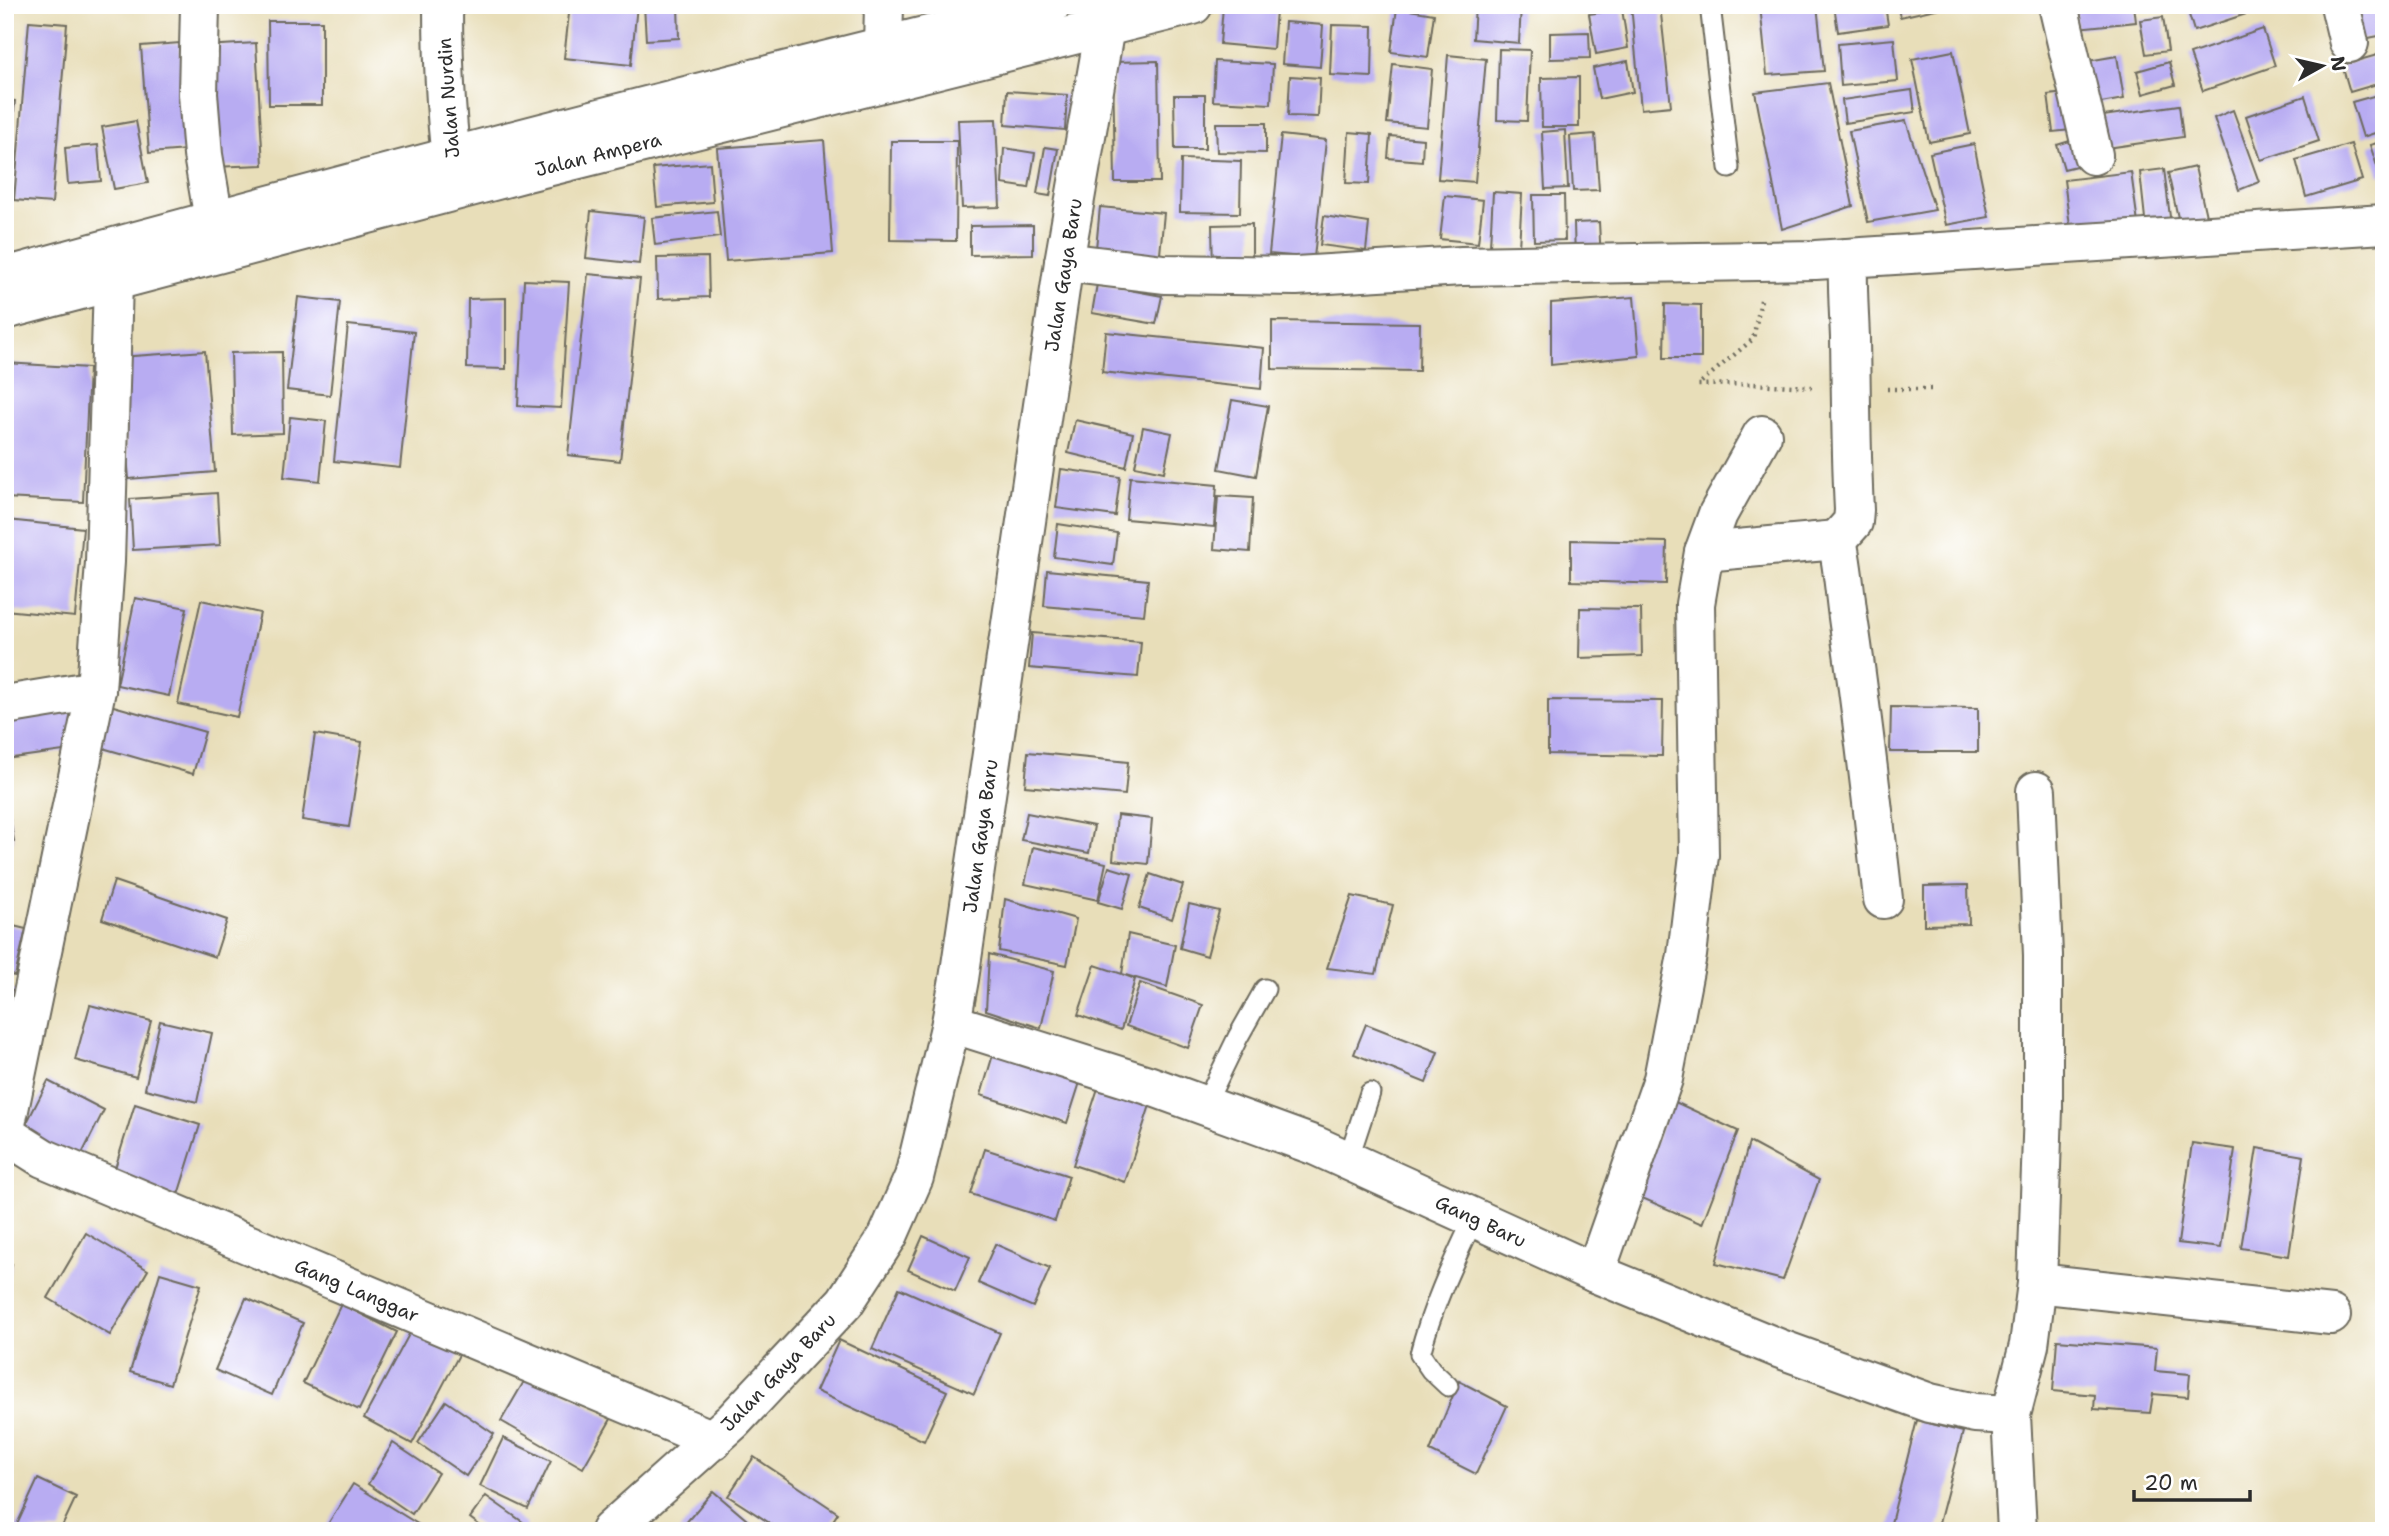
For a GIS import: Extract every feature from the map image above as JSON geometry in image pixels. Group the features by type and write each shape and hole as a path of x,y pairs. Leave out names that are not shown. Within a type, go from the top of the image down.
{"street":[{"path":"200,5 198,94 203,155 214,220"},
{"name":"Jalan Nurdin","path":"443,5 443,55 453,175"},
{"path":"883,46 884,5"},
{"name":"Jalan Ampera","path":"5,310 113,281 453,175 883,46 1051,5"},
{"name":"Jalan Ampera","path":"5,277 214,220 453,175 1193,5"},
{"path":"2058,5 2093,155"},
{"path":"2340,5 2349,43"},
{"name":"Jalan Gaya Baru","path":"610,1531 713,1440 845,1303 888,1236 914,1177 951,1023 1064,262 1105,27"},
{"path":"1064,262 1164,274 1296,276 1462,266 1848,258 2384,224"},
{"path":"1704,552 1837,540 1853,522 1848,258"},
{"path":"5,1131 96,690 105,562 113,281"},
{"path":"1595,1273 1663,1079 1687,955 1699,855 1695,604 1704,552 1718,514 1762,435"},
{"path":"1837,540 1843,564 1845,599 1865,734 1883,898"},
{"path":"5,705 96,690"},
{"path":"2017,1531 2011,1415 2029,1345 2037,1283 2043,1109 2043,955 2036,791"},
{"name":"Gang Baru","path":"951,1023 1205,1105 1316,1146 1595,1273 1778,1348 1930,1403 1975,1413 2011,1415"},
{"name":"Gang Langgar","path":"5,1131 43,1158 713,1440"},
{"path":"2037,1283 2331,1315"}],"lane":[{"path":"1710,5 1729,168"},
{"path":"1205,1105 1265,989"},
{"path":"1348,1160 1370,1093"},
{"path":"1448,1386 1431,1370 1420,1354 1442,1286 1474,1218"}],"path":[{"path":"1753,261 1762,293 1753,339 1698,385 1931,389"}],"building":[{"path":"570,5 637,5 631,65 564,58"},
{"path":"644,5 678,5 679,38 646,40"},
{"path":"1475,5 1521,5 1519,43 1473,39"},
{"path":"1631,5 1660,5 1671,106 1641,109"},
{"path":"1760,5 1817,5 1824,71 1767,75"},
{"path":"1834,5 1885,5 1888,25 1838,32"},
{"path":"1897,5 1949,5 1949,6 1900,17"},
{"path":"2075,5 2134,5 2136,22 2077,28"},
{"path":"2186,5 2246,5 2249,13 2194,31"},
{"path":"2384,5 2384,35 2358,40 2349,12"},
{"path":"1223,6 1276,10 1273,49 1220,44"},
{"path":"1397,8 1434,14 1428,57 1391,52"},
{"path":"1622,9 1628,48 1596,54 1589,14"},
{"path":"2163,17 2168,51 2146,54 2140,20"},
{"path":"29,21 67,24 52,203 14,200"},
{"path":"268,21 322,21 322,105 269,105"},
{"path":"1285,22 1323,25 1320,67 1282,64"},
{"path":"1332,25 1373,26 1372,77 1330,75"},
{"path":"2263,29 2275,66 2203,91 2190,54"},
{"path":"1589,32 1590,58 1550,59 1550,33"},
{"path":"1894,39 1898,81 1841,86 1838,44"},
{"path":"180,43 187,150 149,153 141,46"},
{"path":"256,43 263,165 212,167 204,46"},
{"path":"1499,49 1530,50 1527,121 1497,120"},
{"path":"1953,51 1970,134 1929,142 1912,59"},
{"path":"2384,53 2384,82 2350,92 2342,65"},
{"path":"1448,55 1486,59 1475,182 1438,179"},
{"path":"2117,56 2124,99 2089,105 2082,62"},
{"path":"1158,61 1160,182 1115,182 1113,62"},
{"path":"1215,61 1273,64 1271,104 1213,101"},
{"path":"1628,61 1633,92 1599,99 1593,68"},
{"path":"2169,62 2175,85 2143,94 2137,71"},
{"path":"1393,64 1432,69 1427,127 1387,123"},
{"path":"1290,76 1320,78 1318,117 1288,116"},
{"path":"1579,77 1579,127 1542,127 1541,78"},
{"path":"1828,83 1853,206 1782,229 1755,92"},
{"path":"1912,90 1915,112 1845,123 1842,100"},
{"path":"1007,91 1067,95 1065,130 1005,125"},
{"path":"2075,92 2080,129 2053,132 2048,95"},
{"path":"2384,93 2384,130 2363,137 2352,102"},
{"path":"1174,95 1205,95 1205,149 1175,149"},
{"path":"2305,96 2319,141 2261,160 2246,116"},
{"path":"5,100 15,101 8,170 5,169"},
{"path":"2179,105 2183,137 2107,148 2103,116"},
{"path":"2233,110 2259,182 2239,190 2214,118"},
{"path":"996,119 1000,207 962,208 958,120"},
{"path":"136,121 148,183 114,189 102,127"},
{"path":"1906,121 1935,210 1868,222 1849,131"},
{"path":"1216,123 1266,123 1266,153 1217,152"},
{"path":"1565,130 1568,188 1545,189 1542,132"},
{"path":"1349,132 1372,134 1369,184 1346,183"},
{"path":"1595,134 1599,190 1573,191 1570,136"},
{"path":"1281,135 1326,140 1314,258 1269,254"},
{"path":"1390,136 1423,139 1422,161 1388,158"},
{"path":"824,140 833,253 726,261 717,148"},
{"path":"2073,140 2080,165 2064,169 2057,145"},
{"path":"891,141 957,141 956,241 890,240"},
{"path":"2384,141 2384,173 2380,175 2370,145"},
{"path":"1974,144 1989,217 1946,225 1930,153"},
{"path":"2351,144 2362,180 2306,197 2296,160"},
{"path":"98,145 101,181 68,184 65,148"},
{"path":"1045,147 1058,149 1050,196 1037,194"},
{"path":"1004,148 1035,153 1029,188 1002,184"},
{"path":"1181,159 1241,161 1240,213 1180,212"},
{"path":"710,163 713,202 657,207 653,168"},
{"path":"2195,167 2208,225 2181,231 2168,173"},
{"path":"2164,169 2171,225 2146,228 2140,172"},
{"path":"2131,172 2139,231 2072,241 2064,180"},
{"path":"1493,192 1522,194 1519,248 1490,246"},
{"path":"1533,195 1564,195 1565,240 1534,241"},
{"path":"1445,196 1483,200 1478,243 1440,239"},
{"path":"1100,207 1164,213 1159,264 1095,259"},
{"path":"591,211 644,217 639,264 586,258"},
{"path":"717,211 720,237 655,245 652,218"},
{"path":"1324,216 1369,223 1366,251 1320,245"},
{"path":"1599,222 1601,260 1575,261 1574,223"},
{"path":"1252,224 1252,270 1213,270 1212,225"},
{"path":"1033,225 1033,254 970,255 970,226"},
{"path":"708,257 709,297 658,299 657,258"},
{"path":"588,274 640,279 620,461 568,455"},
{"path":"524,280 569,282 561,408 518,406"},
{"path":"1097,284 1162,296 1156,324 1092,313"},
{"path":"298,297 340,302 330,395 287,390"},
{"path":"1634,297 1639,356 1551,365 1551,303"},
{"path":"506,298 506,369 467,368 468,299"},
{"path":"1665,304 1701,305 1701,358 1664,358"},
{"path":"1272,321 1420,323 1419,371 1272,369"},
{"path":"348,325 414,332 400,468 334,461"},
{"path":"1106,332 1264,348 1261,389 1102,372"},
{"path":"205,351 215,472 129,479 119,357"},
{"path":"282,352 283,433 233,435 231,353"},
{"path":"5,363 89,368 83,502 5,498"},
{"path":"1232,400 1268,406 1256,476 1219,469"},
{"path":"290,417 326,421 320,481 284,477"},
{"path":"1075,420 1133,433 1126,467 1068,453"},
{"path":"1143,427 1172,433 1164,472 1135,466"},
{"path":"1061,469 1120,477 1115,516 1056,508"},
{"path":"1130,477 1217,485 1214,527 1126,519"},
{"path":"217,493 220,545 133,550 130,499"},
{"path":"1218,496 1253,498 1250,552 1214,549"},
{"path":"7,520 83,528 75,617 5,610"},
{"path":"1058,524 1117,533 1113,565 1054,557"},
{"path":"1571,540 1667,542 1666,584 1571,581"},
{"path":"1047,570 1148,580 1144,615 1044,606"},
{"path":"135,598 187,608 169,696 117,685"},
{"path":"201,600 260,613 237,717 178,704"},
{"path":"1580,608 1641,609 1642,656 1579,658"},
{"path":"1032,633 1141,642 1138,677 1029,668"},
{"path":"1548,700 1663,701 1662,756 1548,754"},
{"path":"110,705 205,732 193,774 99,747"},
{"path":"1891,707 1978,708 1978,752 1890,752"},
{"path":"73,712 78,749 5,759 5,721"},
{"path":"315,734 362,742 349,827 302,820"},
{"path":"1028,752 1128,762 1125,795 1025,786"},
{"path":"5,792 14,841 5,843"},
{"path":"1027,813 1094,826 1089,853 1021,840"},
{"path":"1117,815 1152,819 1148,864 1113,860"},
{"path":"1033,847 1106,863 1098,900 1025,884"},
{"path":"1109,867 1132,874 1122,909 1098,902"},
{"path":"1150,874 1183,885 1172,919 1139,908"},
{"path":"114,881 227,920 215,957 102,919"},
{"path":"1968,885 1969,924 1924,925 1924,886"},
{"path":"1352,896 1393,905 1376,974 1327,968"},
{"path":"1005,899 1076,919 1067,965 999,951"},
{"path":"1189,904 1219,911 1207,956 1180,948"},
{"path":"5,924 26,929 15,976 5,974"},
{"path":"1128,934 1175,945 1167,987 1122,974"},
{"path":"989,954 1054,971 1041,1028 986,1010"},
{"path":"1095,965 1135,979 1121,1030 1078,1015"},
{"path":"1140,983 1203,1005 1188,1048 1126,1026"},
{"path":"5,988 23,993 5,1045"},
{"path":"90,1005 151,1021 136,1077 75,1060"},
{"path":"160,1021 212,1033 197,1102 145,1089"},
{"path":"1366,1024 1438,1052 1426,1083 1354,1054"},
{"path":"995,1048 1082,1076 1067,1123 981,1095"},
{"path":"48,1081 104,1110 76,1166 19,1138"},
{"path":"1100,1082 1152,1099 1125,1182 1073,1165"},
{"path":"1673,1101 1738,1131 1702,1224 1633,1194"},
{"path":"135,1104 200,1125 177,1198 112,1178"},
{"path":"1749,1142 1819,1180 1783,1280 1716,1263"},
{"path":"2192,1143 2235,1149 2221,1248 2178,1243"},
{"path":"2257,1148 2304,1156 2289,1256 2241,1248"},
{"path":"985,1149 1069,1176 1055,1221 971,1194"},
{"path":"86,1233 148,1270 110,1335 48,1298"},
{"path":"923,1236 970,1257 955,1291 908,1270"},
{"path":"995,1244 1050,1268 1033,1307 978,1283"},
{"path":"5,1263 12,1264 6,1291 5,1291"},
{"path":"160,1273 201,1285 170,1384 130,1372"},
{"path":"899,1288 1000,1333 974,1394 872,1349"},
{"path":"246,1298 303,1323 272,1395 215,1370"},
{"path":"341,1304 397,1332 359,1410 303,1383"},
{"path":"414,1325 461,1351 412,1444 364,1418"},
{"path":"839,1340 947,1391 924,1441 816,1391"},
{"path":"2057,1340 2157,1348 2155,1371 2190,1374 2188,1397 2153,1394 2150,1413 2094,1409 2095,1395 2053,1391"},
{"path":"530,1371 611,1419 583,1468 501,1421"},
{"path":"1459,1381 1507,1406 1476,1474 1430,1451"},
{"path":"446,1401 494,1434 466,1476 418,1443"},
{"path":"1917,1420 1963,1432 1937,1531 1889,1531"},
{"path":"503,1438 551,1461 528,1509 480,1486"},
{"path":"393,1443 438,1473 412,1514 368,1484"},
{"path":"754,1457 838,1513 826,1531 782,1531 728,1496"},
{"path":"38,1479 76,1497 60,1531 14,1531"},
{"path":"353,1484 429,1531 338,1531 328,1524"},
{"path":"713,1491 754,1526 750,1531 679,1531"},
{"path":"486,1496 527,1525 523,1531 487,1531 470,1518"}]}
